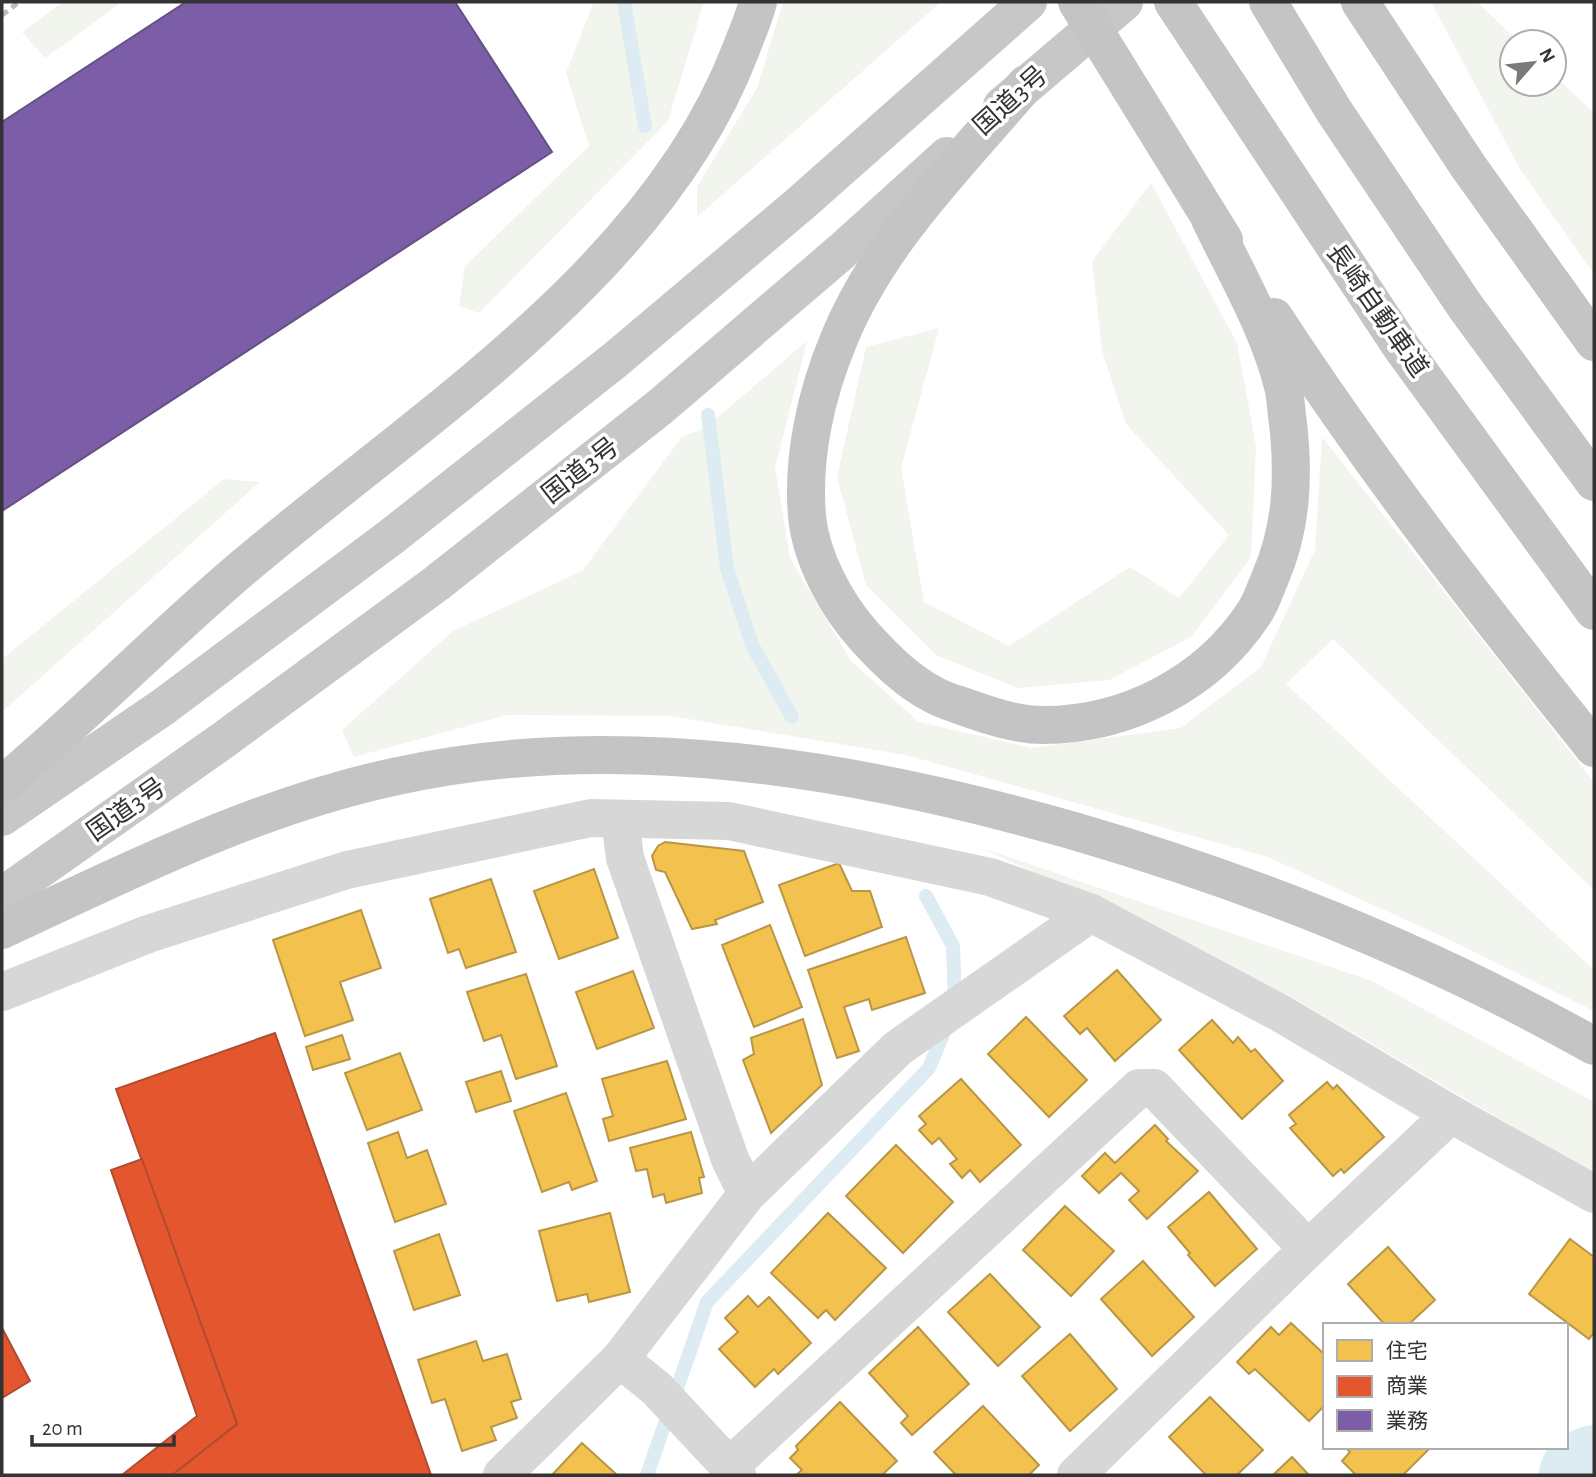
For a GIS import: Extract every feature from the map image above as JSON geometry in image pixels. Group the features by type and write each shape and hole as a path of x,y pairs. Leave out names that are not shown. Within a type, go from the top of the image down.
{"highway":[{"path":"2,785 233,576 510,350 569,294 622,238 667,183 704,128 733,71 758,2"},
{"path":"2,817 163,707 391,537 562,402 800,204 1028,2"},
{"path":"1077,2 1210,219 1333,407 1497,627 1594,748"},
{"name":"国道3号","path":"2,896 222,741 437,583 660,407 842,251 1026,84 1125,2"},
{"name":"長崎自動車道","path":"1172,2 1402,348 1594,611"},
{"path":"1268,2 1334,111 1465,306 1594,482"},
{"path":"1360,2 1403,51 1453,123 1546,277 1594,342"},
{"path":"1387,2 1403,51"},
{"path":"1026,84 907,223 865,285 835,351 819,399 806,462 807,519 823,574 850,621 889,663 934,695 987,715 1040,725 1093,721 1141,707 1184,684 1223,653 1256,610 1281,554 1291,502 1290,444 1283,387 1264,331 1210,219"},
{"path":"2,930 190,842 307,800 395,776 490,762 587,755 690,759 787,768 894,786 1003,811 1120,845 1238,883 1350,926 1462,977 1594,1046"}],"street":[{"path":"2,992 148,934 347,870 591,818 729,821 990,877 1091,913 1280,1013 1451,1114 1594,1194"},
{"path":"620,819 625,858 730,1159 747,1195"},
{"path":"502,1475 620,1359 747,1195 898,1048 1091,913"},
{"path":"620,1359 657,1389 733,1471 1139,1088 1154,1088 1308,1249"},
{"path":"1076,1475 1451,1114"}],"shaded area":[{"path":"63,2 122,2 45,58 22,32"},
{"path":"594,2 704,2 668,121 479,313 459,306 465,266 589,146 566,73"},
{"path":"783,2 941,2 697,217 697,187 757,88"},
{"path":"1431,2 1478,3 1504,28 1498,28 1498,98 1568,98 1568,88 1594,113 1594,274 1520,169"},
{"path":"1151,183 1237,343 1256,446 1251,557 1191,637 1109,680 1018,688 936,655 866,585 837,477 866,347 939,328 901,468 924,602 1009,646 1130,567 1179,598 1229,535 1126,424 1102,350 1092,261"},
{"path":"807,341 775,468 790,558 851,661 919,722 1032,748 1181,728 1261,667 1315,550 1322,437 1594,782 1594,890 1333,639 1286,684 1594,970 1594,1011 1450,940 1268,857 906,755 670,716 507,715 354,757 342,730 453,631 582,571 682,437 705,428"},
{"path":"224,479 260,482 2,712 2,659"},
{"path":"982,848 1372,981 1594,1102 1594,1174 1290,996"}],"building: 住宅":[{"path":"665,842 744,851 763,902 715,920 717,924 692,929 665,872 656,870 652,856 658,846"},
{"path":"839,863 852,891 870,891 882,927 805,956 779,885"},
{"path":"594,869 618,938 559,959 534,891"},
{"path":"491,879 516,952 466,968 459,949 448,953 430,899"},
{"path":"361,910 381,968 340,982 353,1020 305,1036 273,940"},
{"path":"770,925 802,1007 754,1027 722,945"},
{"path":"906,937 925,993 872,1010 869,999 844,1007 859,1051 837,1058 808,970"},
{"path":"1117,970 1161,1020 1115,1061 1087,1028 1080,1034 1064,1016"},
{"path":"633,971 654,1028 597,1049 576,992"},
{"path":"526,974 557,1066 516,1079 501,1035 484,1041 467,992"},
{"path":"1026,1017 1087,1080 1049,1117 988,1054"},
{"path":"803,1019 822,1085 771,1133 743,1060 754,1054 751,1038"},
{"path":"1212,1020 1233,1043 1238,1037 1251,1052 1255,1049 1283,1081 1242,1119 1179,1050"},
{"path":"342,1035 350,1059 313,1070 306,1047"},
{"path":"400,1053 422,1110 367,1130 345,1073"},
{"path":"667,1061 686,1119 609,1141 603,1119 613,1116 602,1079"},
{"path":"501,1071 511,1101 476,1112 466,1082"},
{"path":"961,1079 1021,1145 980,1182 970,1170 962,1178 950,1164 957,1159 939,1138 932,1144 919,1130 926,1124 919,1116"},
{"path":"1327,1082 1333,1089 1337,1085 1384,1137 1344,1173 1341,1169 1333,1176 1290,1128 1296,1124 1289,1115"},
{"path":"566,1093 597,1181 572,1190 569,1182 542,1192 514,1111"},
{"path":"1155,1125 1168,1139 1166,1141 1198,1171 1147,1219 1129,1200 1139,1191 1121,1173 1099,1193 1082,1176 1105,1153 1115,1163"},
{"path":"398,1132 407,1158 427,1150 446,1204 395,1222 368,1143"},
{"path":"691,1132 704,1177 699,1178 702,1193 666,1203 664,1194 653,1197 647,1169 636,1171 630,1148"},
{"path":"896,1145 953,1202 903,1253 846,1196"},
{"path":"1209,1192 1257,1249 1215,1286 1168,1227"},
{"path":"1065,1206 1114,1251 1071,1296 1023,1250"},
{"path":"610,1213 630,1292 589,1302 587,1294 557,1301 539,1231"},
{"path":"828,1213 886,1268 835,1320 826,1310 818,1318 771,1273"},
{"path":"439,1234 460,1295 414,1310 394,1251"},
{"path":"1570,1239 1594,1257 1594,1332 1589,1339 1529,1294"},
{"path":"1388,1247 1435,1300 1410,1323 1383,1323 1348,1284"},
{"path":"1143,1261 1194,1317 1152,1356 1101,1299"},
{"path":"990,1274 1040,1327 998,1366 948,1312"},
{"path":"748,1296 758,1307 769,1297 811,1343 778,1374 774,1369 755,1387 719,1349 738,1332 725,1318"},
{"path":"1291,1323 1323,1353 1323,1407 1309,1421 1255,1369 1249,1374 1237,1362 1271,1327 1279,1335"},
{"path":"918,1327 969,1384 912,1435 901,1423 908,1416 869,1373"},
{"path":"1070,1334 1117,1389 1070,1431 1022,1376"},
{"path":"476,1341 483,1361 507,1354 521,1399 511,1402 517,1418 491,1427 496,1440 462,1451 445,1399 432,1403 418,1360"},
{"path":"1210,1397 1263,1450 1237,1475 1206,1475 1169,1437"},
{"path":"840,1402 897,1461 882,1475 796,1475 802,1470 790,1458 798,1450 796,1446"},
{"path":"983,1406 1039,1465 1029,1475 956,1475 934,1452"},
{"path":"582,1443 617,1475 552,1475"},
{"path":"1347,1449 1429,1449 1403,1475 1356,1475 1342,1461 1350,1452"},
{"path":"1292,1457 1309,1475 1273,1475"}],"building: 商業":[{"path":"275,1033 431,1475 172,1475 237,1424 116,1089"},
{"path":"142,1159 237,1424 172,1475 122,1475 197,1416 111,1170"},
{"path":"2,1328 30,1381 2,1398"}],"building: 業務":[{"path":"186,2 455,2 552,152 2,511 2,122"}],"waterway":[{"path":"624,2 645,126"},
{"path":"708,415 727,568 752,645 792,717"},
{"path":"926,896 953,946 955,1003"},
{"path":"647,1475 707,1302 929,1068 947,1025"},
{"path":"1582,1475 1594,1468"}],"railway":[{"path":"2,15 19,2"}]}
